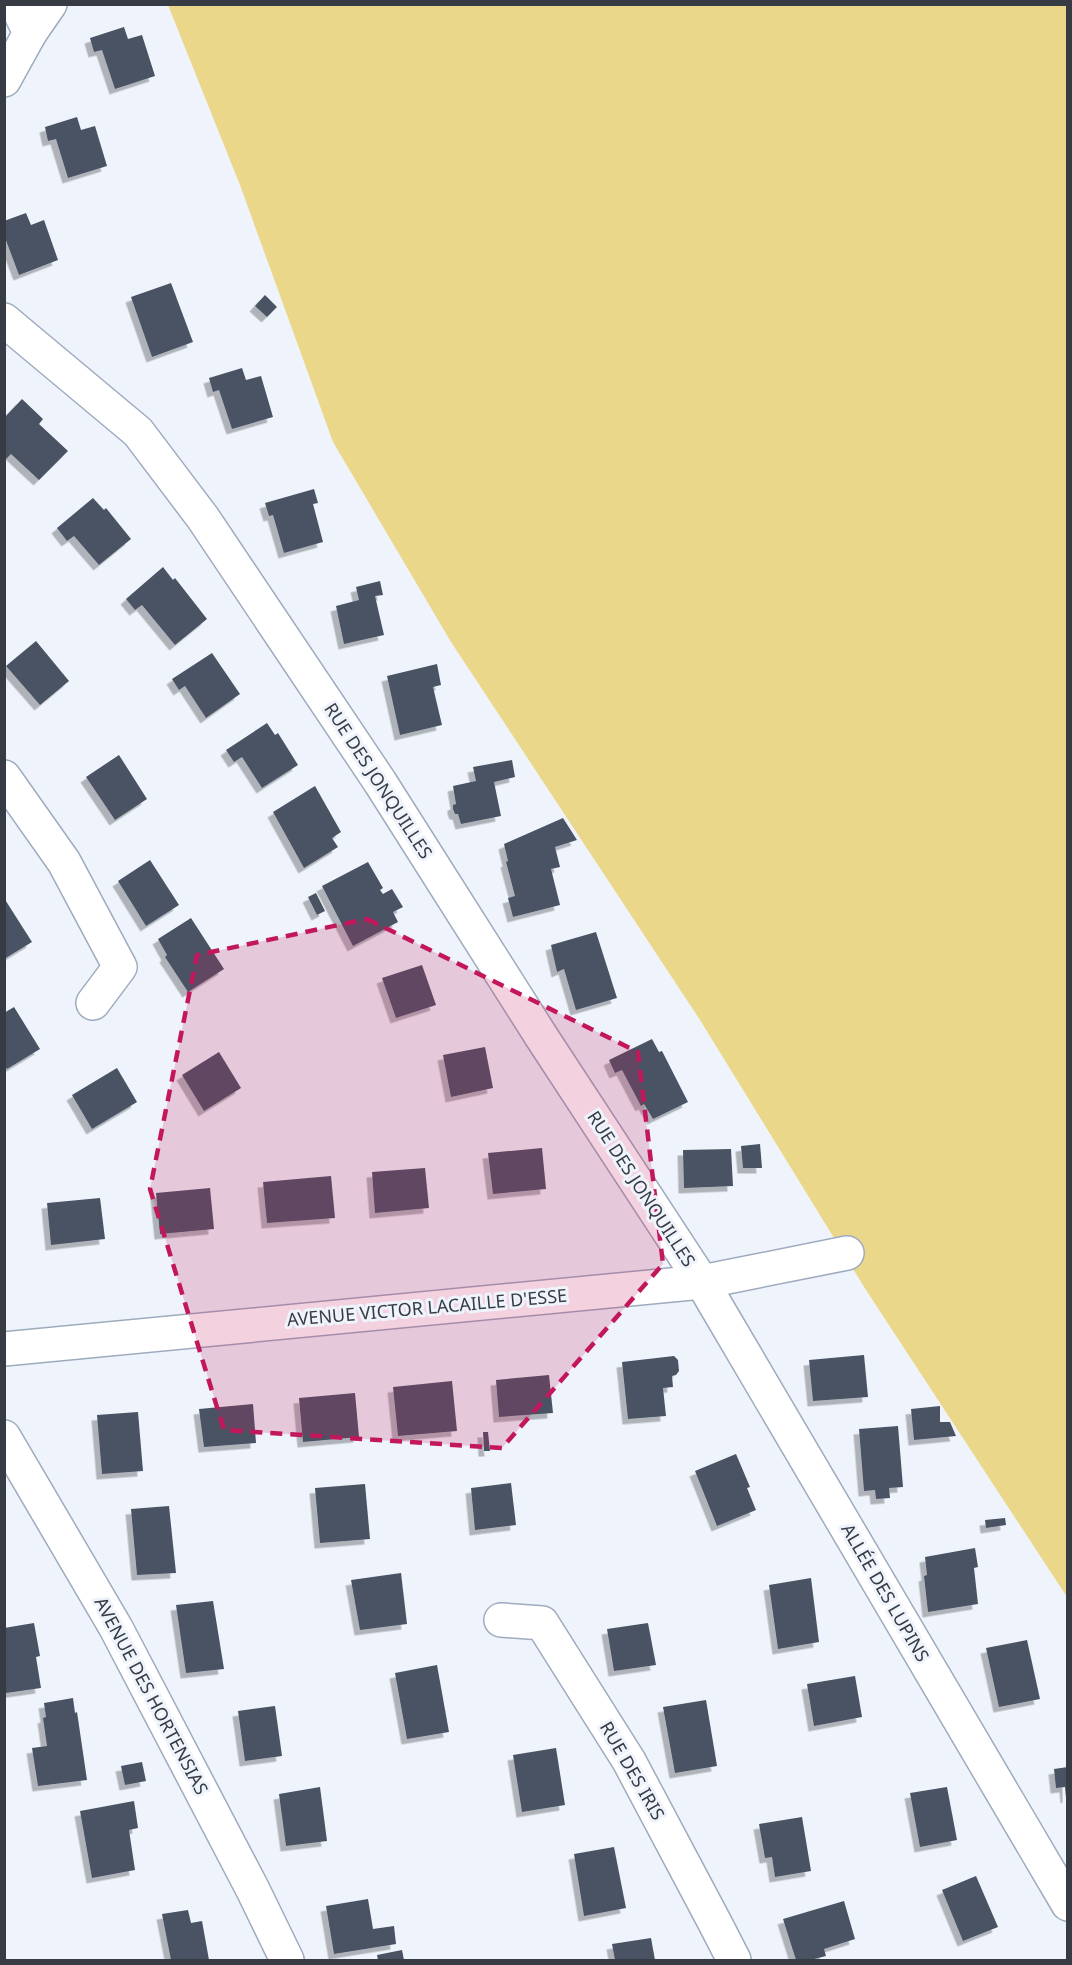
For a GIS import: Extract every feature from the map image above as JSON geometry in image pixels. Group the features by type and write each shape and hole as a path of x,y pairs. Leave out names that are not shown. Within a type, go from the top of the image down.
{"street":[{"path":"16,4 30,33"},
{"path":"4,80 30,33 50,4"},
{"name":"RUE DES JONQUILLES","path":"4,320 138,432 203,518 380,782 541,1036 702,1282"},
{"path":"4,777 64,862 120,967 93,1003"},
{"name":"AVENUE VICTOR LACAILLE D'ESSE","path":"4,1348 702,1282 847,1253"},
{"name":"ALLÉE DES LUPINS","path":"702,1282 1068,1904"},
{"name":"AVENUE DES HORTENSIAS","path":"4,1437 116,1628 253,1890 287,1960"},
{"name":"RUE DES IRIS","path":"501,1620 542,1623 629,1761 734,1960"}],"highlighted area":[{"path":"367,919 638,1052 663,1264 502,1448 224,1430 150,1189 197,955"}],"shaded area":[{"path":"168,5 1067,5 1067,1597 866,1290 700,1020 451,642 333,442 240,185"}],"building":[{"path":"124,27 128,39 142,35 155,76 115,89 102,50 94,52 90,38"},
{"path":"77,117 81,130 95,126 107,166 68,178 56,139 48,141 45,127"},
{"path":"26,213 31,225 44,220 58,260 19,275 4,235 4,221"},
{"path":"171,283 193,342 152,357 131,297"},
{"path":"265,295 277,307 267,317 255,306"},
{"path":"242,368 246,380 261,376 273,417 232,429 219,390 213,392 209,378"},
{"path":"22,399 43,419 39,424 68,451 39,480 11,454 5,460 5,417"},
{"path":"314,489 318,503 313,504 323,542 284,553 273,515 269,516 265,503"},
{"path":"93,498 104,510 106,508 131,539 99,565 74,536 67,541 57,528"},
{"path":"163,567 173,580 175,578 207,619 175,645 142,605 135,610 126,599"},
{"path":"380,581 383,595 375,596 384,635 344,644 336,606 359,600 356,587"},
{"path":"36,641 69,681 40,705 6,666"},
{"path":"212,653 240,694 206,718 185,686 179,690 172,679"},
{"path":"437,664 441,685 433,687 442,725 400,735 387,676"},
{"path":"267,723 275,735 278,733 298,765 262,788 242,757 234,762 226,750"},
{"path":"119,755 147,799 115,820 86,777"},
{"path":"512,760 515,777 494,782 501,816 461,824 458,814 455,814 453,809 453,805 456,804 453,786 476,781 473,767"},
{"path":"315,786 341,832 332,838 338,847 304,868 273,812"},
{"path":"563,818 577,840 555,847 560,867 551,869 560,905 513,917 508,898 515,896 504,844"},
{"path":"150,860 179,905 146,926 118,881"},
{"path":"368,862 383,888 380,890 383,894 392,889 403,907 393,912 398,922 353,946 322,886"},
{"path":"316,893 325,911 317,915 308,897"},
{"path":"4,898 32,942 4,959"},
{"path":"191,918 224,969 188,992 165,957 167,955 158,939"},
{"path":"596,932 617,998 576,1010 564,969 557,972 551,945"},
{"path":"422,965 436,1005 396,1018 382,978"},
{"path":"14,1007 40,1049 7,1069 4,1065 4,1013"},
{"path":"652,1039 659,1052 662,1051 688,1102 653,1119 644,1104 641,1106 622,1070 615,1073 609,1060"},
{"path":"485,1047 493,1088 451,1097 443,1055"},
{"path":"219,1052 241,1088 204,1111 182,1075"},
{"path":"117,1068 137,1102 92,1129 72,1095"},
{"path":"760,1144 762,1168 743,1168 741,1146"},
{"path":"542,1148 546,1189 493,1194 488,1153"},
{"path":"731,1149 733,1186 684,1188 683,1150"},
{"path":"425,1168 429,1208 375,1213 372,1172"},
{"path":"331,1176 335,1218 267,1223 263,1182"},
{"path":"210,1188 214,1229 160,1234 156,1193"},
{"path":"100,1198 105,1239 51,1245 47,1203"},
{"path":"864,1355 868,1397 813,1401 809,1360"},
{"path":"674,1356 678,1360 679,1371 672,1376 673,1387 663,1388 666,1416 628,1419 622,1362"},
{"path":"549,1375 553,1413 499,1417 496,1380"},
{"path":"452,1381 457,1431 398,1436 393,1387"},
{"path":"355,1393 359,1437 303,1442 299,1398"},
{"path":"253,1404 256,1443 204,1447 199,1409"},
{"path":"940,1406 940,1422 950,1422 956,1436 914,1440 911,1409"},
{"path":"138,1412 143,1471 102,1474 97,1415"},
{"path":"898,1426 903,1487 889,1488 890,1498 876,1499 875,1490 864,1491 859,1429"},
{"path":"483,1432 488,1432 490,1451 484,1451"},
{"path":"736,1454 750,1487 747,1488 756,1510 717,1526 695,1471"},
{"path":"511,1483 516,1525 475,1530 471,1488"},
{"path":"365,1484 370,1539 320,1543 315,1488"},
{"path":"169,1506 176,1573 137,1575 131,1509"},
{"path":"1005,1518 1006,1525 986,1528 985,1520"},
{"path":"975,1548 978,1567 974,1568 978,1604 928,1612 924,1576 927,1575 925,1557"},
{"path":"401,1573 407,1624 360,1630 351,1580"},
{"path":"811,1578 819,1642 778,1649 769,1585"},
{"path":"213,1601 224,1669 186,1673 176,1605"},
{"path":"34,1623 40,1656 36,1657 41,1688 6,1693 4,1628"},
{"path":"648,1623 656,1665 614,1671 607,1629"},
{"path":"1027,1640 1040,1699 999,1707 986,1648"},
{"path":"437,1665 449,1732 407,1739 395,1673"},
{"path":"855,1676 862,1717 814,1726 807,1684"},
{"path":"73,1698 87,1780 38,1786 32,1748 47,1746 43,1718 46,1717 44,1703"},
{"path":"706,1700 717,1766 675,1773 663,1707"},
{"path":"275,1706 282,1756 245,1761 238,1711"},
{"path":"556,1748 565,1805 522,1812 513,1755"},
{"path":"142,1762 146,1781 125,1785 121,1766"},
{"path":"1068,1767 1068,1797 1066,1798 1065,1787 1056,1788 1054,1769"},
{"path":"320,1787 327,1841 286,1846 279,1794"},
{"path":"947,1787 957,1840 920,1847 910,1793"},
{"path":"134,1801 138,1828 129,1830 135,1870 92,1878 80,1811"},
{"path":"802,1817 811,1871 775,1877 772,1857 765,1858 759,1824"},
{"path":"614,1847 626,1908 584,1916 574,1854"},
{"path":"976,1876 998,1927 963,1941 942,1890"},
{"path":"368,1899 373,1929 394,1926 396,1944 334,1954 326,1906"},
{"path":"844,1901 855,1939 824,1949 826,1956 810,1960 796,1960 783,1919"},
{"path":"188,1910 191,1923 202,1921 209,1960 171,1960 162,1914"},
{"path":"651,1938 655,1960 615,1960 612,1944"},
{"path":"402,1950 404,1960 378,1960 377,1955"}]}
